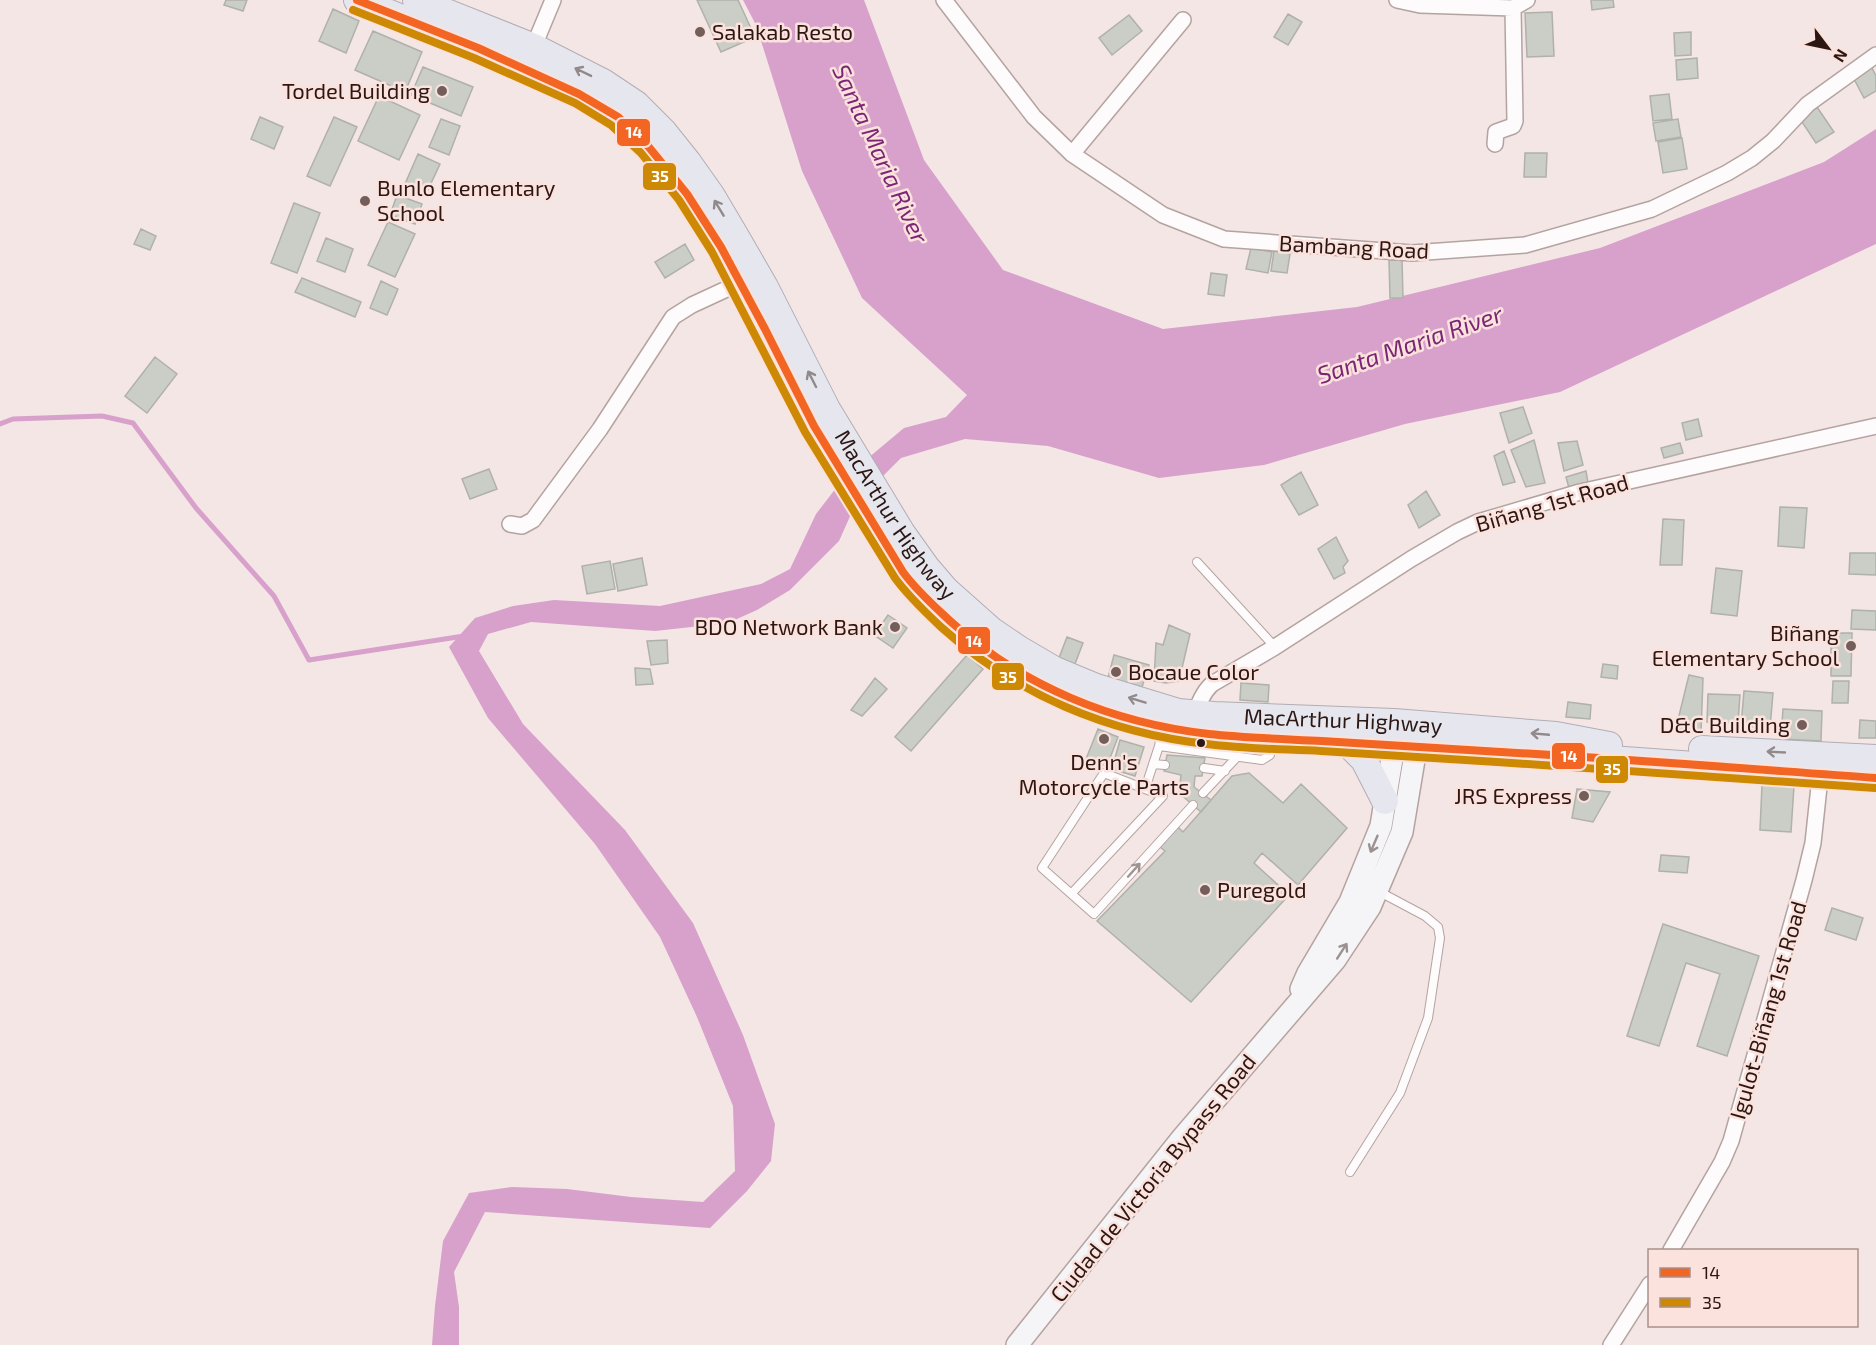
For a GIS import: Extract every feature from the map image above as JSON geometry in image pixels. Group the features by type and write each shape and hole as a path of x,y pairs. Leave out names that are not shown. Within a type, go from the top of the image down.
{"highway":[{"name":"MacArthur Highway","path":"357,0 529,58"},
{"name":"MacArthur Highway","path":"416,0 529,58 624,122 660,158 709,228 749,279 831,436 894,538 912,583 959,631 1010,668 1050,690 1089,706 1162,727 1194,723 1405,735 1566,756 1821,765 1876,758"},
{"name":"MacArthur Highway","path":"1275,728 1346,742 1405,735"},
{"path":"1346,742 1364,760 1385,801"},
{"name":"MacArthur Highway","path":"1821,765 1876,778"}],"main road":[{"name":"Ciudad de Victoria Bypass Road","path":"1291,1012 1308,973 1350,902 1382,826 1385,801 1405,735"},
{"name":"Ciudad de Victoria Bypass Road","path":"1017,1345 1183,1137 1335,960 1370,907 1402,832 1405,735"}],"street":[{"path":"529,58 553,0"},
{"name":"Bambang Road","path":"944,0 1034,117 1072,154 1163,214 1224,238 1412,253 1525,245 1652,209 1727,173 1752,158 1773,141 1808,104 1876,55"},
{"path":"1397,0 1420,5 1513,8 1527,0"},
{"path":"1495,144 1496,132 1513,126 1515,121 1513,8"},
{"path":"1072,154 1183,20"},
{"path":"510,524 522,526 533,520 600,429 673,317 692,305 749,279"},
{"name":"Biñang 1st Road","path":"1194,723 1206,690 1212,684 1411,559 1478,522 1580,492 1876,426"},
{"name":"Igulot-Biñang 1st Road","path":"1672,1249 1722,1162 1731,1141 1813,843 1821,765"},
{"path":"1611,1345 1648,1287"}],"lane":[{"path":"1197,562 1275,646"},
{"path":"1145,789 1162,727 1237,757 1262,760 1270,755 1275,728"},
{"path":"1203,794 1237,757"},
{"path":"1153,764 1165,765"},
{"path":"1204,768 1225,771"},
{"path":"1072,893 1163,796 1104,773 1042,868 1094,914 1193,805"},
{"path":"1350,1173 1400,1093 1428,1018 1440,938 1438,927 1425,916 1377,890"}],"water":[{"name":"Santa Maria River","path":"743,0 864,0 924,160 1003,270 1163,329 1357,307 1600,248 1824,162 1876,129 1876,244 1560,392 1405,424 1264,465 1159,478 1048,446 965,439 901,458 856,503 839,541 790,590 757,610 728,623 655,631 531,622 488,634 479,651 523,724 625,830 693,923 743,1035 775,1124 771,1161 747,1191 710,1228 485,1212 454,1272 459,1307 459,1345 432,1345 443,1241 469,1193 512,1187 567,1189 631,1197 703,1202 735,1171 733,1106 697,1017 660,937 595,844 488,718 449,647 475,618 513,606 554,600 660,606 761,584 790,569 816,514 843,479 904,428 946,417 967,395 862,298 802,171 756,25"}],"building":[{"path":"226,0 247,0 243,11 224,5"},
{"path":"697,0 738,0 755,37 721,52"},
{"path":"1591,0 1613,0 1614,7 1592,10"},
{"path":"333,9 359,21 346,53 319,41"},
{"path":"1552,12 1554,56 1527,57 1525,13"},
{"path":"1288,14 1302,22 1288,45 1274,37"},
{"path":"1129,15 1142,31 1112,55 1099,38"},
{"path":"373,31 422,52 405,92 355,70"},
{"path":"1691,32 1691,55 1675,56 1674,33"},
{"path":"1697,58 1698,78 1677,80 1676,60"},
{"path":"1871,66 1876,76 1876,91 1864,98 1853,77"},
{"name":"Tordel Building","path":"423,67 473,87 461,116 411,95"},
{"path":"1669,94 1672,119 1653,121 1650,96"},
{"path":"379,96 420,115 399,160 358,141"},
{"path":"1817,107 1834,132 1816,143 1800,119"},
{"path":"260,117 283,127 274,149 251,139"},
{"path":"334,117 357,127 330,186 307,176"},
{"path":"441,119 460,126 449,155 429,147"},
{"path":"1678,119 1681,137 1656,141 1653,123"},
{"path":"1682,138 1687,169 1663,173 1658,142"},
{"path":"1525,153 1547,153 1546,177 1524,177"},
{"path":"418,154 440,164 426,194 405,184"},
{"path":"397,195 422,204 415,224 390,215"},
{"path":"294,203 320,213 297,273 271,263"},
{"path":"388,222 415,234 395,277 368,265"},
{"path":"141,229 156,236 150,250 134,244"},
{"path":"326,238 353,249 345,272 317,261"},
{"path":"685,244 694,260 665,278 655,262"},
{"path":"1251,248 1272,252 1268,273 1246,269"},
{"path":"1274,251 1290,254 1287,273 1271,271"},
{"path":"1389,260 1402,260 1403,298 1390,298"},
{"path":"1211,273 1227,275 1224,296 1208,294"},
{"path":"302,278 361,302 355,317 295,292"},
{"path":"381,281 398,289 387,315 370,308"},
{"path":"155,357 177,374 147,413 125,396"},
{"path":"1523,407 1532,433 1509,443 1500,413"},
{"path":"1698,419 1702,436 1686,440 1682,423"},
{"path":"1534,440 1545,483 1526,487 1511,450"},
{"path":"1577,441 1583,465 1564,471 1558,443"},
{"path":"1680,443 1683,453 1664,458 1661,448"},
{"path":"1504,451 1515,482 1503,485 1494,456"},
{"path":"489,469 497,489 470,499 462,479"},
{"path":"1586,471 1588,483 1569,488 1566,477"},
{"path":"1301,472 1318,505 1299,515 1281,485"},
{"path":"1426,491 1440,515 1419,528 1408,505"},
{"path":"1780,507 1807,508 1804,548 1778,546"},
{"path":"1663,519 1684,520 1682,565 1660,565"},
{"path":"1336,537 1348,561 1343,567 1345,573 1334,579 1318,549"},
{"path":"1850,553 1876,553 1876,575 1849,574"},
{"path":"642,558 647,585 618,591 613,564"},
{"path":"610,561 615,589 587,594 582,566"},
{"path":"1716,568 1742,571 1737,616 1711,613"},
{"path":"1852,610 1876,611 1876,630 1851,629"},
{"path":"888,615 907,628 893,648 874,635"},
{"path":"1169,625 1190,634 1179,681 1166,683 1154,681 1156,643 1163,645"},
{"path":"1831,633 1852,633 1851,676 1831,676"},
{"path":"1067,637 1083,643 1073,669 1057,663"},
{"path":"667,640 668,663 651,665 647,641"},
{"path":"967,655 983,669 911,751 895,737"},
{"path":"1114,655 1149,665 1142,687 1108,678"},
{"path":"1603,664 1618,666 1617,679 1601,677"},
{"path":"635,668 650,669 653,684 636,685"},
{"path":"1689,675 1703,678 1701,733 1675,732"},
{"path":"875,678 887,689 862,716 851,710"},
{"path":"1833,681 1849,681 1848,703 1832,703"},
{"path":"1241,683 1269,685 1268,702 1240,700"},
{"path":"1744,691 1773,693 1770,728 1741,726"},
{"path":"1708,694 1740,695 1738,723 1707,722"},
{"path":"1568,702 1591,705 1590,719 1566,717"},
{"name":"D&C Building","path":"1783,709 1822,711 1821,741 1781,739"},
{"path":"1860,720 1876,721 1876,738 1859,738"},
{"path":"1098,729 1118,737 1107,766 1086,759"},
{"path":"1120,740 1144,747 1135,776 1112,769"},
{"path":"1167,755 1205,758 1202,776 1195,776 1194,787 1211,800 1201,812 1179,793 1181,775 1164,771"},
{"name":"Puregold","path":"1249,773 1283,803 1301,784 1347,828 1298,885 1262,853 1254,863 1289,895 1191,1002 1097,921 1165,851 1160,847 1178,827 1183,832 1232,776"},
{"path":"1762,785 1794,786 1791,832 1760,830"},
{"path":"1577,789 1610,792 1593,822 1572,818"},
{"path":"1661,855 1689,857 1687,873 1659,871"},
{"path":"1832,908 1863,918 1856,940 1825,930"},
{"path":"1663,924 1759,956 1727,1056 1697,1046 1720,974 1686,963 1659,1046 1627,1036"}],"waterway":[{"path":"0,424 13,419 102,416 133,423 196,508 274,596 309,660 464,636"}],"transit line":[{"name":"14","path":"357,0 478,48 579,94 618,117 648,146 687,194 721,247 814,426 903,572 931,603 977,643 1006,664 1038,682 1070,698 1138,721 1209,734 1876,778"},
{"name":"35","path":"353,10 474,58 575,103 611,125 641,153 679,200 712,252 805,432 895,578 923,610 970,651 1032,691 1099,720 1170,739 1221,746 1875,788"}],"place":[{"name":"Salakab Resto","path":"700,32"},
{"name":"Tordel Building","path":"442,91"},
{"name":"Bunlo Elementary School","path":"365,201"},
{"name":"BDO Network Bank","path":"895,627"},
{"name":"Biñang Elementary School","path":"1851,646"},
{"name":"Bocaue Color","path":"1116,672"},
{"name":"D&C Building","path":"1802,725"},
{"name":"Denn's Motorcycle Parts","path":"1104,739"},
{"name":"JRS Express","path":"1584,796"},
{"name":"Puregold","path":"1205,890"}]}
